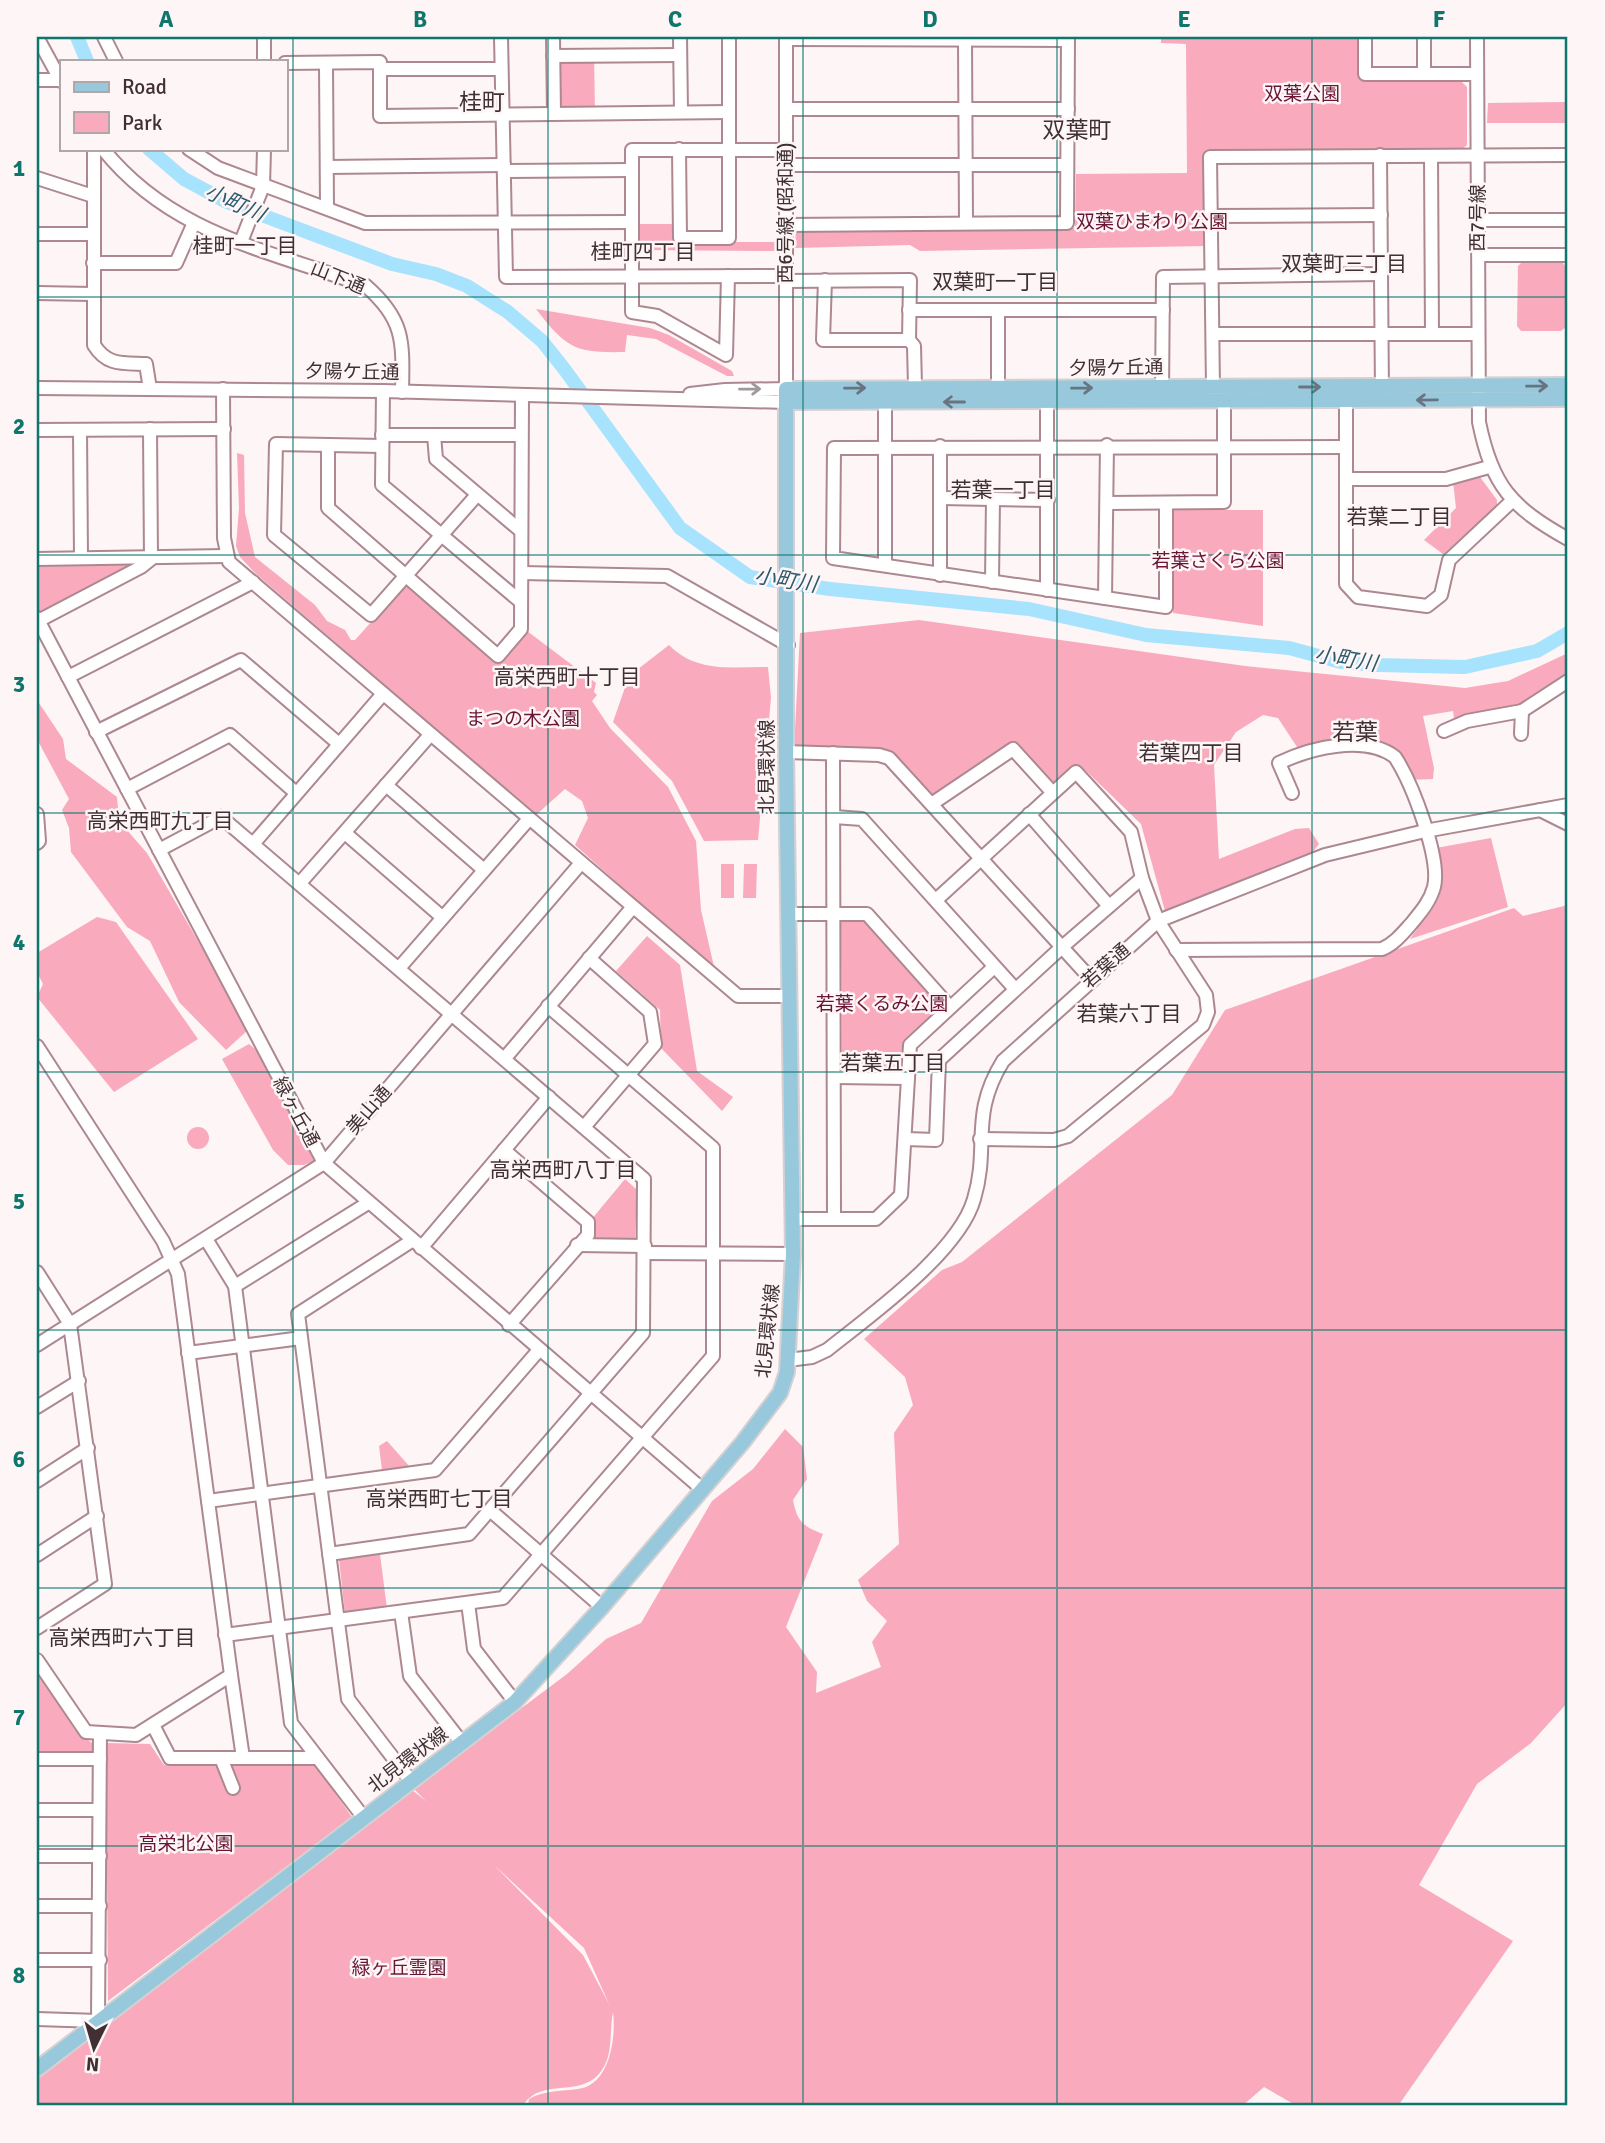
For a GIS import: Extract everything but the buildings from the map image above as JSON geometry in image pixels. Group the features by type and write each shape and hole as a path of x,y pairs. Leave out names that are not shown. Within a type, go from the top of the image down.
{"main road":[{"name":"夕陽ケ丘通","path":"1478,393 1568,385"},
{"name":"夕陽ケ丘通","path":"885,394 915,386 998,395"},
{"name":"夕陽ケ丘通","path":"1162,394 1213,387 1346,394"},
{"name":"夕陽ケ丘通","path":"786,395 1162,394 1224,400 1346,394 1478,393 1568,399"},
{"name":"北見環状線","path":"37,2068 515,1702 601,1607 775,1401 787,1373 793,1254 786,752 786,395"}],"street":[{"path":"37,37 60,79"},
{"path":"104,37 116,60"},
{"path":"264,37 264,60"},
{"path":"501,37 506,277 728,276 910,280 909,340 914,346 915,386"},
{"path":"553,37 554,113"},
{"path":"680,37 681,112"},
{"path":"679,149 680,238 729,238 729,37"},
{"path":"1365,37 1365,74 1477,74"},
{"path":"1424,37 1424,74"},
{"name":"西7号線","path":"1477,37 1478,393"},
{"path":"785,225 1068,223 1068,38 786,38"},
{"name":"西6号線 (昭和通)","path":"786,38 786,395"},
{"path":"965,40 966,223"},
{"path":"553,55 680,55"},
{"path":"287,63 327,65 337,61 380,62 380,116 729,112"},
{"path":"327,65 327,208"},
{"path":"380,69 501,69"},
{"path":"37,80 60,81"},
{"path":"786,109 1068,109"},
{"path":"94,150 94,345 101,357 111,363 146,364 150,389"},
{"name":"山下通","path":"104,150 146,193 193,225 243,236 366,286 386,304 396,320 403,344 402,391"},
{"path":"191,150 261,190 327,208 365,223 631,222"},
{"path":"243,236 261,190 264,150"},
{"path":"728,276 726,355 657,316 632,312 632,150 786,150"},
{"path":"1380,155 1382,394"},
{"path":"1107,503 1224,502 1224,400 1213,387 1210,157 1568,155"},
{"path":"1432,156 1432,334"},
{"path":"786,165 1067,165"},
{"path":"327,167 631,170"},
{"path":"37,178 93,196"},
{"path":"1212,216 1381,215"},
{"path":"1479,220 1568,220"},
{"path":"93,263 176,263 193,225"},
{"path":"37,234 93,234"},
{"path":"1479,255 1568,255"},
{"path":"1162,394 1163,277 1381,274"},
{"path":"825,280 823,340 909,340"},
{"path":"37,293 92,293"},
{"path":"909,310 1163,310"},
{"path":"998,310 998,395"},
{"path":"1213,334 1478,334"},
{"name":"夕陽ケ丘通","path":"37,388 402,391 666,399 786,395"},
{"path":"223,389 226,556 382,695 738,996 789,996"},
{"path":"383,391 382,485 521,602"},
{"path":"1478,393 1479,422 1489,467 1513,500 1534,520 1568,539"},
{"path":"885,394 885,565"},
{"path":"1346,394 1346,584 1358,597 1427,606 1440,595 1449,560 1513,500"},
{"path":"1047,395 1047,590"},
{"path":"328,446 328,508 498,656 521,629 522,396"},
{"path":"37,620 141,567 150,559 150,429"},
{"path":"37,430 223,429"},
{"path":"80,430 81,558"},
{"path":"434,435 436,459 476,496 521,531"},
{"path":"476,496 371,615 274,535 276,444 328,446 434,435 520,435"},
{"path":"1166,503 1166,607 833,558 834,448 1047,445 1346,447"},
{"path":"1105,598 1107,445"},
{"path":"940,446 940,575"},
{"path":"1346,480 1446,479 1489,467"},
{"path":"941,498 1048,500"},
{"path":"992,582 993,499"},
{"path":"37,559 226,556"},
{"path":"522,573 667,576 788,645"},
{"path":"68,677 253,582"},
{"name":"緑ヶ丘通","path":"37,620 324,1163 702,1489"},
{"path":"96,733 241,660 339,744"},
{"path":"1444,731 1466,721 1522,711 1568,681"},
{"path":"253,844 382,695"},
{"path":"1521,734 1522,711"},
{"path":"127,789 230,735 296,793"},
{"path":"300,883 430,735"},
{"path":"1176,950 1368,950 1391,945 1424,908 1434,888 1435,873 1425,831 1401,766 1388,751 1350,746 1294,755 1279,763 1292,793"},
{"path":"933,803 1013,749 1052,792"},
{"path":"786,752 889,758 982,856 1091,979"},
{"path":"833,753 836,1077 834,1219"},
{"path":"936,900 1076,772 1131,832 1142,878 1158,921 1206,995 1208,1012 1203,1025 1068,1136 1054,1140 980,1139"},
{"path":"386,785 484,870"},
{"name":"若葉通","path":"788,1360 812,1357 827,1350 953,1240 974,1199 985,1098 1003,1060 1158,921 1325,855 1425,831 1568,806"},
{"path":"1539,810 1568,824"},
{"path":"37,814 37,843"},
{"path":"1029,814 1109,905"},
{"path":"159,850 220,817 400,967 644,1179 643,1333 469,1534 329,1554"},
{"path":"834,817 862,819 1015,989"},
{"path":"400,967 528,820"},
{"path":"345,833 442,918"},
{"name":"美山通","path":"37,1345 324,1163 581,863"},
{"path":"905,1139 936,1140 939,1060 1015,989 1142,878"},
{"path":"505,1058 632,908"},
{"path":"788,914 867,914 949,1006"},
{"path":"584,1127 654,1044 650,1012 589,958"},
{"path":"792,1219 876,1219 901,1195 909,1045 994,967"},
{"path":"225,1635 503,1598 713,1356 713,1148 548,1006"},
{"path":"37,1046 163,1241 178,1274 243,1758"},
{"path":"836,1077 907,1079"},
{"path":"410,1780 348,1699 298,1314 417,1244 549,1097"},
{"path":"504,1150 588,1222 589,1235 509,1325"},
{"path":"235,1286 368,1203"},
{"path":"206,1239 235,1286 291,1723 364,1818"},
{"path":"578,1245 713,1254 793,1254"},
{"path":"37,1272 41,1288 69,1324 105,1584 37,1628"},
{"path":"188,1353 301,1338"},
{"path":"208,1501 435,1471 539,1350"},
{"path":"37,1407 79,1381"},
{"path":"37,1481 88,1448"},
{"path":"491,1511 601,1607"},
{"path":"37,1555 97,1516"},
{"path":"468,1603 474,1649 515,1702"},
{"path":"401,1612 410,1676 462,1743"},
{"path":"37,1660 86,1732 136,1735 231,1675"},
{"path":"153,1725 170,1758 317,1758"},
{"path":"37,2019 98,2021 100,1733"},
{"path":"221,1758 233,1788"},
{"path":"37,1759 100,1759"},
{"path":"37,1810 99,1810"},
{"path":"37,1856 100,1856"},
{"path":"37,1906 100,1906"},
{"path":"37,1961 100,1960"}],"green space":[{"name":"双葉公園","path":"1161,37 1361,37 1362,80 1461,81 1467,87 1467,145 1461,150 1206,153 1208,246 920,251 910,245 795,248 796,228 1075,228 1076,174 1187,173 1186,44 1161,43"},
{"path":"594,55 595,113 554,113 553,56"},
{"path":"1568,102 1568,123 1487,123 1488,103"},
{"path":"636,224 676,224 677,242 775,242 775,251 637,250"},
{"path":"1524,260 1561,260 1565,266 1566,327 1561,331 1521,331 1517,326 1518,266"},
{"path":"536,309 650,328 669,335 732,371 734,376 727,376 656,339 627,335 625,352 594,351 573,346 556,333"},
{"name":"まつの木公園","path":"237,453 244,455 245,513 255,557 315,605 327,621 345,630 351,640 355,640 408,581 498,660 527,631 596,683 594,692 597,695 592,701 610,728 668,787 696,841 701,910 715,971 575,845 588,818 582,801 565,789 536,815 255,573 240,557 236,546 239,508"},
{"path":"1480,477 1497,500 1497,507 1447,557 1424,540 1456,508 1453,481"},
{"name":"若葉さくら公園","path":"1172,510 1263,510 1263,626 1173,613"},
{"path":"37,559 151,559 37,618"},
{"path":"919,620 1245,666 1465,688 1508,681 1568,653 1568,682 1519,710 1454,718 1453,711 1423,716 1434,768 1433,779 1407,780 1395,751 1299,750 1278,718 1263,715 1236,732 1214,765 1219,859 1295,829 1309,828 1319,844 1311,854 1165,911 1141,824 1081,766 1055,785 1018,745 934,796 889,751 794,748 800,633"},
{"path":"669,645 680,654 703,664 768,667 771,698 758,840 704,841 672,781 613,722 629,676"},
{"path":"37,700 63,739 66,759 117,797 119,821 147,853 249,1029 226,1050 179,1002 150,941 127,927 71,852 69,828 62,810 69,799 37,739"},
{"path":"1491,838 1508,907 1410,939 1439,898 1441,878 1436,848"},
{"path":"721,864 734,864 734,898 721,898"},
{"path":"744,864 757,864 756,898 743,898"},
{"name":"緑ヶ丘霊園","path":"1568,905 1568,1702 1531,1743 1477,1784 1419,1885 1513,1941 1398,2106 1297,2106 1264,2087 1242,2106 528,2106 529,2099 523,2106 37,2106 37,2077 284,1882 412,1790 426,1801 414,1789 567,1674 606,1639 641,1623 712,1501 753,1469 785,1429 803,1447 807,1479 793,1500 796,1513 805,1525 823,1534 786,1627 817,1672 816,1693 881,1667 872,1642 887,1621 867,1601 858,1580 899,1544 894,1433 913,1405 905,1377 864,1339 942,1270 962,1262 1172,1095 1225,1010 1514,908 1523,916","holes":["494,1865 584,1948 609,2004 583,1955","613,2012 614,2032 610,2056 600,2076 583,2088 549,2092 529,2099 542,2091 578,2086 599,2074 609,2055"]},
{"path":"97,917 116,922 198,1039 114,1092 37,997 43,984 37,972 37,953"},
{"name":"若葉くるみ公園","path":"841,920 864,920 940,1007 904,1042 901,1072 842,1070"},
{"path":"647,936 680,965 697,1071 733,1097 722,1111 661,1048 660,1010 616,971"},
{"path":"249,1044 258,1051 314,1161 304,1165 288,1165 273,1150 222,1059"},
{"path":"198,1127 208,1134 209,1138 202,1148 198,1149 188,1142 187,1138 194,1128"},
{"path":"625,1179 637,1190 635,1242 594,1241 595,1223 591,1220"},
{"path":"387,1441 410,1467 382,1470 379,1446"},
{"path":"380,1554 387,1609 345,1614 339,1559"},
{"path":"37,1671 75,1730 92,1743 92,1752 37,1752"},
{"name":"高栄北公園","path":"106,1743 150,1744 164,1765 314,1763 352,1817 108,2001"}],"waterway":[{"name":"小町川","path":"77,37 87,60"},
{"name":"小町川","path":"150,150 184,179 227,202 392,264 436,274 467,286 508,312 542,341 680,528 750,577 830,589 1029,609 1146,635 1289,648 1341,662 1378,665 1465,667 1537,651 1568,633"}],"district":[{"name":"桂町","path":"482,102"},
{"name":"双葉町","path":"1077,130"},
{"name":"桂町一丁目","path":"245,246"},
{"name":"桂町四丁目","path":"643,252"},
{"name":"双葉町三丁目","path":"1344,264"},
{"name":"双葉町一丁目","path":"995,282"},
{"name":"若葉一丁目","path":"1003,490"},
{"name":"若葉二丁目","path":"1399,517"},
{"name":"高栄西町十丁目","path":"567,677"},
{"name":"若葉","path":"1355,732"},
{"name":"若葉四丁目","path":"1191,753"},
{"name":"高栄西町九丁目","path":"160,821"},
{"name":"若葉六丁目","path":"1129,1014"},
{"name":"若葉五丁目","path":"893,1063"},
{"name":"高栄西町八丁目","path":"563,1170"},
{"name":"高栄西町七丁目","path":"439,1499"},
{"name":"高栄西町六丁目","path":"122,1638"}],"park label":[{"name":"双葉ひまわり公園","path":"1152,222"}]}
